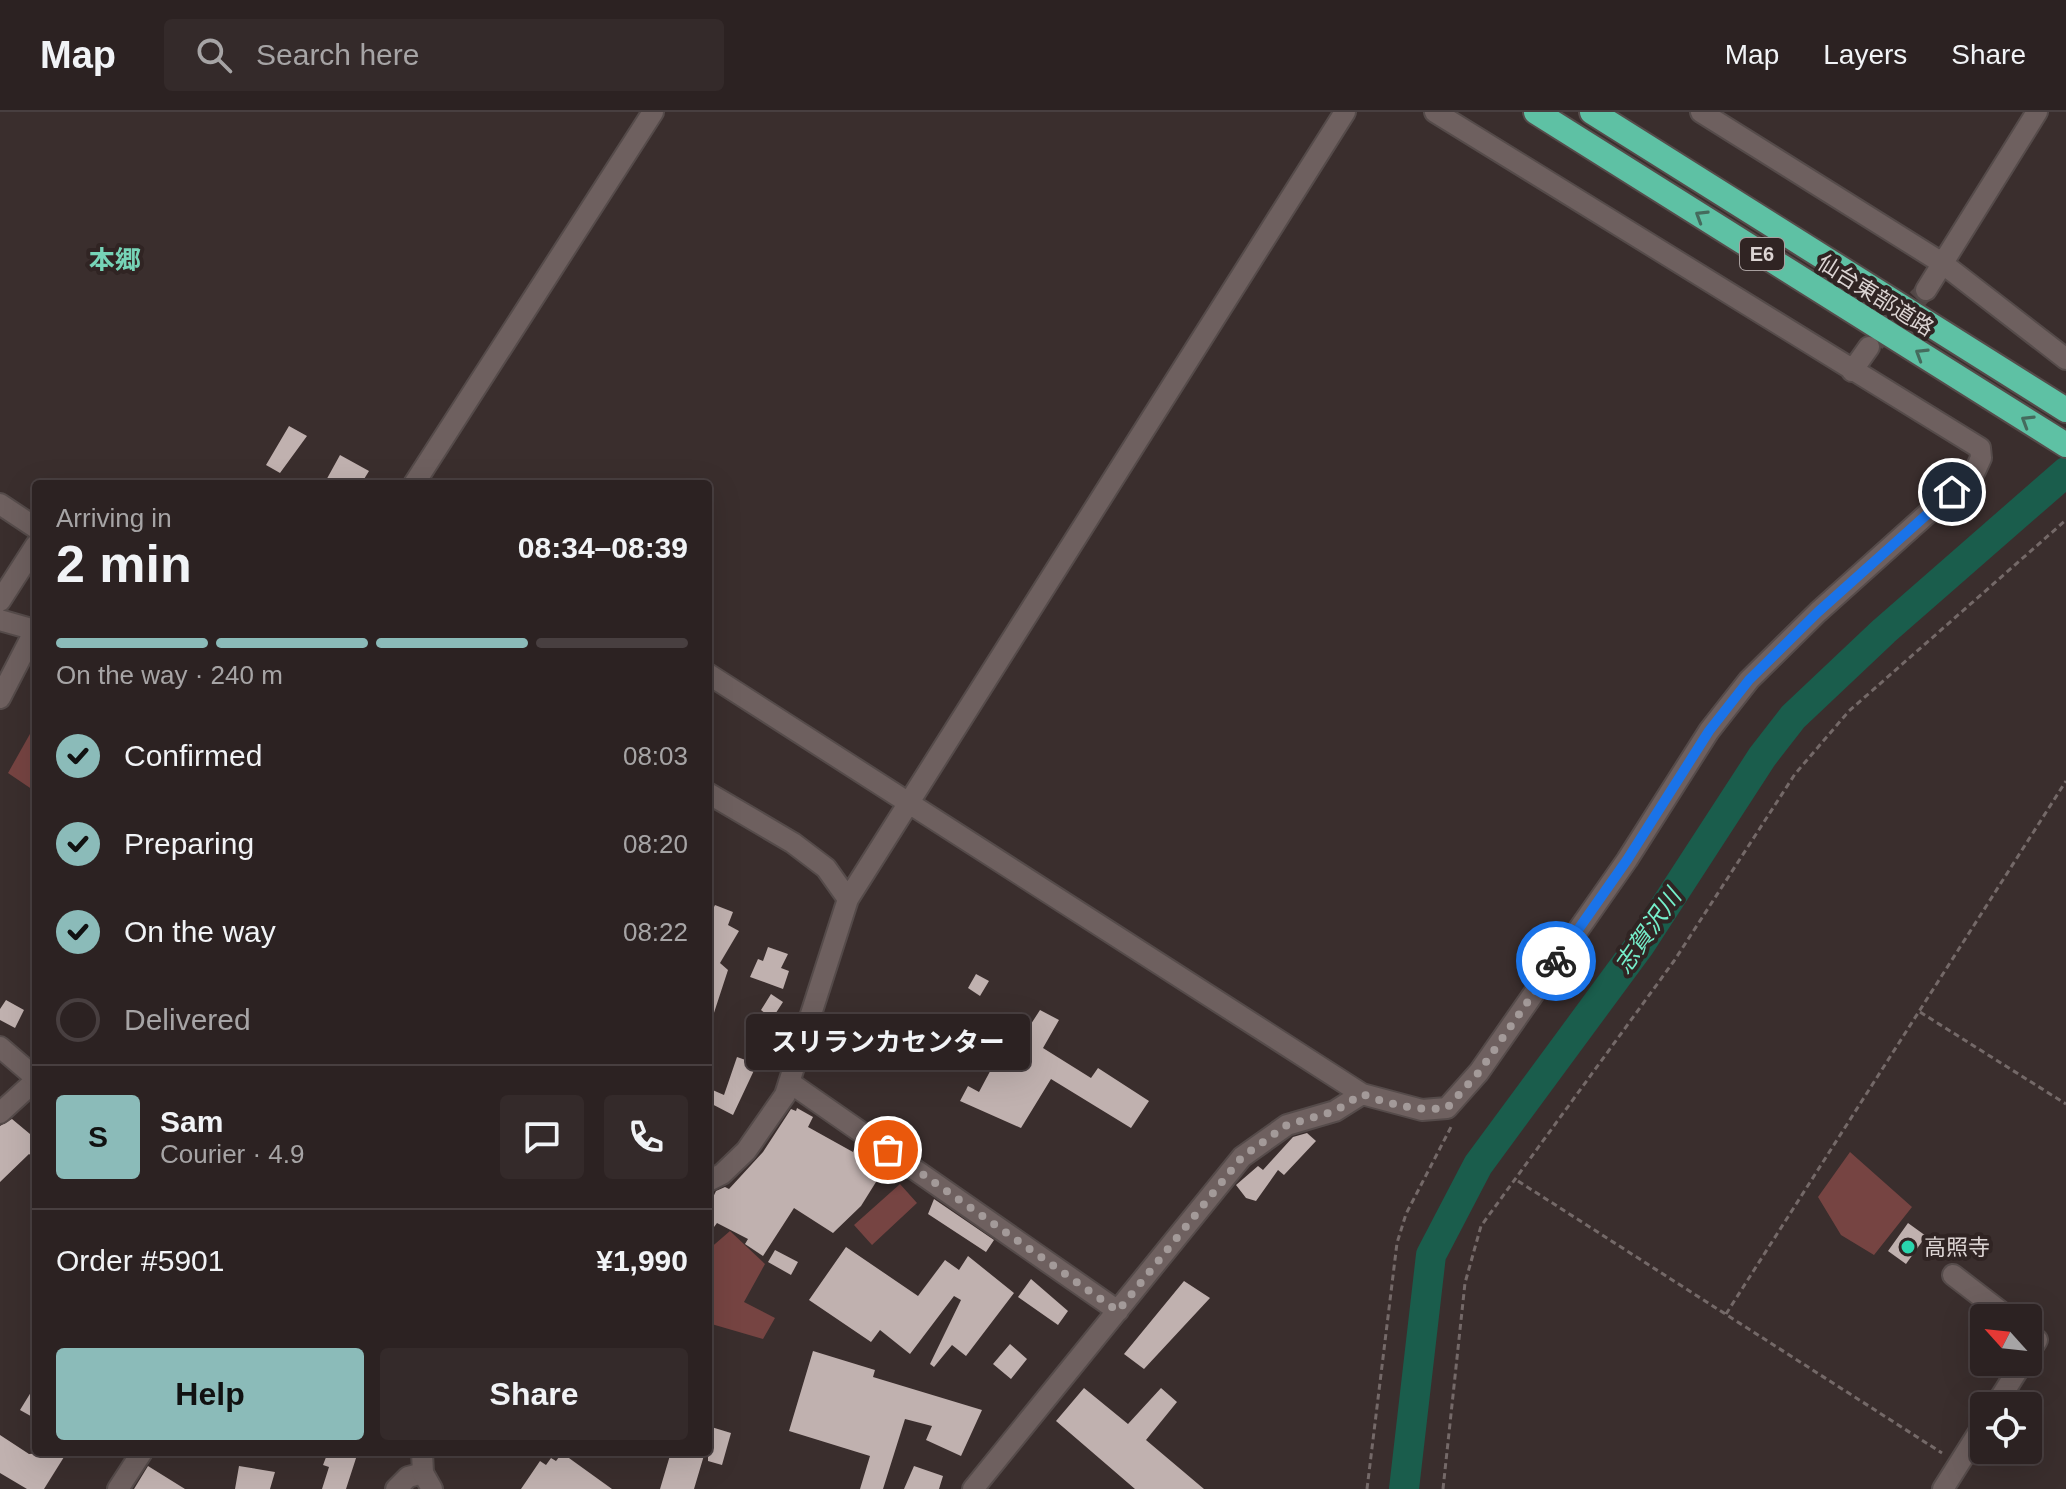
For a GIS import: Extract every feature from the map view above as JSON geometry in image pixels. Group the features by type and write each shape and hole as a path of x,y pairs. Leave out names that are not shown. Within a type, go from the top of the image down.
{"highway":[{"name":"仙台東部道路","path":"1536,112 2066,445"},
{"name":"仙台東部道路","path":"1592,112 2066,410"}],"street":[{"path":"417,480 653,112"},
{"path":"712,1179 722,1174 746,1151 772,1116 789,1082 848,899 1345,112"},
{"path":"712,677 1362,1094 1395,1106 1422,1110 1447,1108 1496,1047 1627,860 1709,731 1749,680 1818,612 1975,471 1981,458 1980,448 1435,112"},
{"path":"1701,112 1942,263 2066,359"},
{"path":"1926,290 2037,112"},
{"path":"1852,371 1869,347"},
{"path":"0,504 32,525"},
{"path":"0,601 32,551"},
{"path":"0,620 32,629"},
{"path":"0,698 32,636"},
{"path":"712,795 793,843 826,868 848,899"},
{"path":"0,1047 32,1075"},
{"path":"789,1082 1118,1311"},
{"path":"0,1113 32,1083"},
{"path":"973,1489 1242,1157 1287,1125 1335,1111 1362,1094"},
{"path":"1953,1275 1991,1304"},
{"path":"1943,1489 1970,1446"},
{"path":"118,1489 139,1456"},
{"path":"396,1489 408,1477 427,1481 423,1456"}],"path":[{"path":"1443,1489 1470,1257 1481,1226 1674,961 1822,739 2066,520"},
{"path":"1726,1314 2066,781"},
{"path":"1920,1012 2066,1104"},
{"path":"1367,1489 1397,1243 1406,1214 1452,1124 1447,1108"},
{"path":"1517,1180 1959,1464"}],"shaded area":[{"path":"32,730 32,789 8,773"},
{"path":"1850,1152 1912,1207 1874,1255 1841,1235 1818,1197"},
{"path":"900,1184 917,1203 872,1245 854,1225"},
{"path":"730,1231 765,1264 744,1302 775,1318 763,1339 712,1324 712,1247"}],"building":[{"path":"289,426 307,436 280,473 266,465"},
{"path":"340,455 369,471 363,480 326,480"},
{"path":"715,905 733,912 728,925 739,931 720,963 728,970 712,1019 712,911"},
{"path":"768,947 788,954 781,968 789,971 783,989 750,977 758,959 763,961"},
{"path":"976,974 989,981 980,996 968,988"},
{"path":"771,994 783,1002 772,1019 761,1010"},
{"path":"6,1000 24,1010 15,1028 0,1020 0,1009"},
{"path":"1040,1010 1059,1020 1043,1048 1091,1078 1098,1068 1149,1101 1131,1128 1051,1079 1021,1128 960,1101 968,1086 979,1092 995,1062 986,1052 993,1036 1013,1043 1016,1039 1020,1041"},
{"path":"737,1057 757,1064 733,1115 712,1104 712,1090 724,1095"},
{"path":"797,1108 813,1117 808,1127 853,1152 855,1147 886,1166 861,1206 833,1233 794,1208 763,1256 745,1244 748,1239 717,1223 712,1230 712,1200 716,1191 725,1187 729,1189 763,1152 791,1109 796,1111"},
{"path":"12,1119 32,1136 32,1156 29,1154 0,1182 0,1126"},
{"path":"1307,1133 1316,1141 1284,1175 1278,1170 1256,1201 1246,1198 1236,1185 1258,1166 1263,1170 1293,1137"},
{"path":"934,1199 994,1240 986,1252 928,1214"},
{"path":"1908,1223 1926,1236 1906,1264 1888,1251"},
{"path":"846,1247 918,1296 945,1260 959,1270 968,1256 1014,1293 966,1356 952,1345 934,1367 930,1364 961,1300 954,1296 910,1354 880,1330 871,1342 809,1300"},
{"path":"775,1250 798,1262 791,1275 768,1262"},
{"path":"1031,1279 1068,1311 1058,1325 1018,1297"},
{"path":"1184,1281 1210,1298 1144,1369 1124,1354"},
{"path":"1010,1344 1027,1359 1011,1379 993,1364"},
{"path":"813,1351 875,1370 873,1377 982,1410 961,1456 926,1440 932,1426 905,1419 883,1489 860,1489 870,1456 789,1431"},
{"path":"1084,1388 1128,1424 1161,1388 1177,1402 1146,1440 1204,1489 1135,1489 1056,1421"},
{"path":"32,1390 32,1417 20,1410"},
{"path":"712,1427 731,1433 722,1465 708,1461 708,1456 712,1456"},
{"path":"0,1435 32,1456 64,1457 44,1489 27,1489 0,1473"},
{"path":"326,1456 357,1456 346,1489 322,1489 329,1467 323,1465"},
{"path":"560,1456 566,1456 612,1489 521,1489 540,1461 546,1465 551,1458 556,1461"},
{"path":"670,1456 704,1456 694,1489 660,1489"},
{"path":"148,1466 185,1489 134,1489"},
{"path":"239,1466 275,1472 270,1489 235,1489"},
{"path":"914,1466 943,1476 939,1489 904,1489"}],"waterway":[{"name":"志賀沢川","path":"1404,1489 1431,1255 1478,1165 1640,945 1762,757 1793,717 1884,631 2066,472"}],"tunnel":[{"path":"1875,342 1926,290"}],"way so far":[{"path":"888,1150 1118,1311 1242,1157 1287,1125 1335,1111 1362,1094 1395,1106 1422,1110 1447,1108 1479,1072 1556,961"}],"place":[{"name":"スリランカセンター","path":"888,1150"},
{"name":"高照寺","path":"1908,1247"}],"district":[{"name":"本郷","path":"115,260"}],"route":[{"path":"1556,961 1627,860 1709,731 1749,680 1818,612 1952,492"}]}
